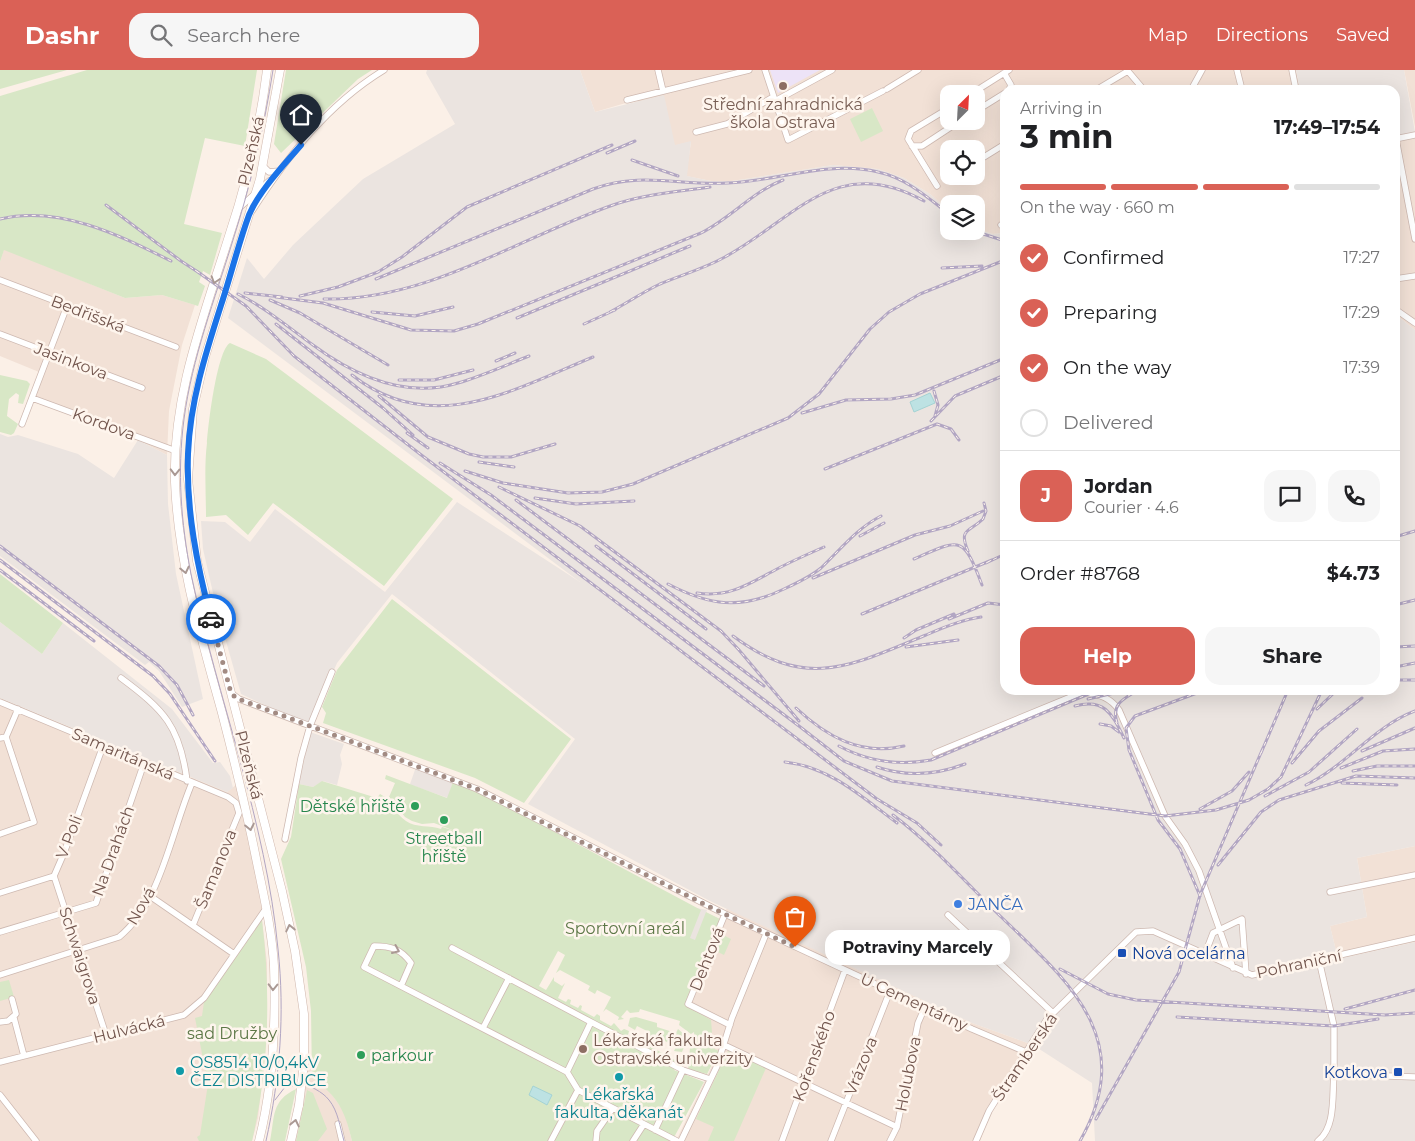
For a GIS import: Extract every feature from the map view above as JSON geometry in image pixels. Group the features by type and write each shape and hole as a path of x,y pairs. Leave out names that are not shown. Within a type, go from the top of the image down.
{"main road":[{"name":"Plzeňská","path":"259,1141 266,1113 273,1024 274,966 267,907 245,805 183,562 176,497 176,451 179,406 192,353 238,209 268,70"},
{"name":"Plzeňská","path":"280,70 256,193 205,357 193,409 188,452 189,496 197,561 282,890 295,951 304,1014 304,1063 299,1105 291,1141"}],"street":[{"path":"238,209 279,170 325,117 363,84 384,70"},
{"path":"658,70 663,91"},
{"path":"627,100 749,70"},
{"path":"765,70 788,140 885,90 918,70"},
{"path":"696,132 726,124 832,70"},
{"path":"1104,85 1127,70 1140,85"},
{"path":"1194,85 1202,70"},
{"path":"1237,70 1241,85"},
{"path":"1292,70 1295,85"},
{"path":"985,85 1007,71 1011,85"},
{"path":"985,105 1000,96"},
{"path":"937,186 908,139 911,131 940,113"},
{"path":"912,146 922,146 946,130"},
{"path":"1400,138 1415,135"},
{"path":"985,156 1000,147"},
{"path":"1400,164 1415,239"},
{"path":"262,166 269,172 279,170"},
{"path":"250,214 279,170"},
{"path":"1400,278 1415,276"},
{"name":"Bedřišská","path":"0,280 176,347"},
{"path":"22,424 67,306"},
{"path":"1400,312 1415,323"},
{"name":"Jasinkova","path":"0,334 142,388"},
{"name":"Kordova","path":"32,398 176,451"},
{"path":"286,839 301,758 310,726 332,672"},
{"path":"122,678 162,710 182,749 189,782"},
{"name":"U Cementárny","path":"231,693 239,699 477,789 766,934 1026,1052"},
{"path":"935,753 1076,695"},
{"path":"1095,695 1107,698 1119,710 1165,816 1199,871 1234,968"},
{"name":"Samaritánská","path":"0,702 228,797 236,803 239,814"},
{"path":"0,834 34,822 3,738 18,709"},
{"name":"V Poli","path":"0,892 54,876 103,746"},
{"name":"Na Drahách","path":"0,932 96,903 144,763"},
{"name":"Nová","path":"0,975 119,937 132,926 150,896 189,782"},
{"name":"Šamanova","path":"193,925 239,814"},
{"path":"1330,892 1415,875"},
{"name":"Schwaigrova","path":"54,876 106,1035"},
{"name":"Šamanova","path":"150,896 234,954"},
{"name":"Hulvácká","path":"0,1062 184,1015 204,998 267,907"},
{"name":"Dehtová","path":"725,914 688,1004 730,1025"},
{"path":"948,915 1053,1013"},
{"path":"1205,954 1213,934 1242,919 1246,974"},
{"name":"Štramberská","path":"976,1141 989,1112 1026,1052 1053,1013 1138,931 1150,930 1188,946"},
{"path":"681,1141 724,1045 766,934"},
{"name":"Pohraniční","path":"1188,946 1246,974 1254,974 1415,938"},
{"path":"401,986 411,963 398,949 374,946 364,968 567,1072 578,1090 677,1141"},
{"path":"452,948 683,1070 710,1079"},
{"path":"1318,1141 1326,1134 1330,1126 1334,1074 1334,1026 1319,960"},
{"name":"Kořenského","path":"782,1141 845,970"},
{"path":"483,1028 509,978"},
{"name":"Vrázova","path":"831,1141 890,991"},
{"path":"12,999 16,1010 14,1018 24,1056"},
{"name":"Holubova","path":"890,1141 897,1127 918,1023 925,1007"},
{"path":"0,1022 14,1018"},
{"path":"567,1072 591,1022"},
{"path":"724,1045 897,1127"},
{"path":"655,1130 683,1070"},
{"path":"1334,1074 1415,1077"},
{"path":"551,1141 578,1090"},
{"path":"0,1095 36,1141"},
{"path":"596,1141 597,1131 613,1108"},
{"path":"338,1124 342,1141"},
{"path":"634,1141 644,1124"}],"shaded area":[{"path":"427,70 580,70 595,112 664,95 675,145 691,141 687,176 711,181 732,181 833,165 878,169 904,178 930,194 940,203 940,240 985,240 985,232 1000,233 1000,695 1400,695 1400,318 1415,330 1415,846 1357,858 1367,917 1330,926 1338,959 1415,942 1415,1141 1095,1141 1092,1083 1033,1045 972,1023 710,901 528,804 575,739 392,594 337,663 310,726 241,694 216,606 203,549 201,521 225,522 250,542 275,509 385,592 457,502 580,582 228,318 247,258 264,279 293,245 363,179 455,124 426,73"},
{"path":"580,70 1296,70 1299,85 1000,85 1000,233 985,232 985,195 940,195 940,203 930,194 904,178 878,169 833,165 732,181 711,181 686,176 691,142 675,146 636,100 595,112"},
{"name":"Střední zahradnická škola Ostrava","path":"770,70 820,70 778,93"},
{"path":"1296,70 1404,70 1415,132 1400,135 1400,85 1299,85"},
{"path":"1404,70 1415,70 1415,127 1406,80"},
{"path":"1415,132 1415,330 1400,318 1400,135"},
{"path":"4,249 125,298 162,295 195,305 182,345 169,411 167,455 138,440 29,398 39,372 0,356 0,262"},
{"path":"0,434 8,437 18,435 78,454 114,478 138,440 167,455 168,504 176,574 203,699 182,707 159,671 149,662 145,665 0,556"},
{"path":"0,622 42,654 63,623 172,709 213,763 220,762 230,776 233,788 227,792 0,698"},
{"path":"0,698 227,792 236,785 264,907 262,920 267,963 267,1036 258,1118 252,1141 0,1141"},
{"path":"310,732 344,744 340,755 342,764 337,785 323,781 313,787 299,784"},
{"path":"416,767 453,782 448,798 411,785"},
{"path":"1415,846 1415,942 1338,959 1330,926 1367,917 1357,858"},
{"path":"697,908 707,910 706,913 720,919 708,949 681,938"},
{"path":"727,908 972,1023 1033,1045 989,1116 980,1141 676,1141 719,1051 706,1045 711,1031 685,1005"},
{"path":"313,1052 312,1078 328,1089 345,1113 352,1141 292,1141 306,1059 310,1058"}],"green space":[{"path":"0,70 67,70 0,89"},
{"path":"87,70 257,70 245,146 205,138 184,224 222,233 210,275 203,271 199,282 205,286 198,306 162,295 125,298 4,250 0,262 0,96"},
{"path":"286,70 372,70 358,79 281,153 274,144"},
{"path":"872,108 883,131 861,142 850,119"},
{"path":"230,343 266,359 453,499 384,586 273,503 248,535 226,515 206,517 206,461 211,406 221,359"},
{"path":"0,375 27,381 30,384 23,404 18,403 19,395 16,393 9,399 7,416 18,424 11,435 0,432"},
{"path":"0,574 63,623 42,654 0,622"},
{"path":"392,599 571,739 524,803 475,778 323,723 326,713 322,707 337,670"},
{"name":"Sportovní areál","path":"386,775 447,798 453,782 476,790 701,910 690,938 695,940 706,912 720,919 686,1005 711,1020 712,1032 706,1045 719,1051 707,1074 690,1070 688,1067 690,1048 695,1046 694,1032 691,1034 679,1025 680,1021 640,1009 639,1012 630,1013 627,1010 621,1017 624,1019 618,1020 619,1017 606,1009 603,1012 611,997 597,990 595,994 588,990 590,986 560,970 556,973 565,955 558,951 539,986 546,990 554,977 554,981 562,986 565,983 558,998 566,1002 568,999 571,1000 570,1004 578,1008 580,1005 582,1006 581,1010 594,1017 597,1014 600,1016 600,1020 611,1026 614,1023 621,1031 624,1029 629,1031 628,1035 652,1048 656,1046 655,1049 676,1061 678,1058 682,1059 674,1070 704,1082 672,1141 352,1141 339,1105 328,1091 312,1078 311,1011 306,967 281,859 291,837 299,784 313,787 322,781 377,798 380,794 388,800 402,818 410,823 441,829 442,827 455,831 434,823 422,824 405,817 389,797 395,783 385,779"},
{"name":"sad Družby","path":"262,920 267,975 267,1030 262,1086 252,1141 199,1141 197,1137 200,1135 208,1084 195,1018 202,1016 204,1002"},
{"path":"723,935 731,939 724,955 716,951"},
{"path":"9,980 14,997 0,1001 0,982"},
{"path":"636,1017 657,1023 657,1027 676,1033 678,1029 685,1035 687,1040 682,1052 674,1051 676,1047 671,1044 677,1038 673,1033 669,1043 663,1040 661,1044 645,1035 647,1031 637,1026 635,1030 628,1026 630,1018"},
{"path":"728,1051 766,1068 734,1141 708,1141 714,1127 696,1119"},
{"path":"296,1089 285,1141 270,1141 278,1104"},
{"path":"307,1090 313,1093 327,1129 318,1141 296,1141"}],"water":[{"path":"930,393 935,403 914,412 910,402"},
{"path":"533,1086 552,1095 547,1105 529,1095"}],"tram line":[{"path":"266,1141 275,1094 280,1046 281,998 278,949 263,854 191,574 181,497 181,458 184,419 192,374 240,219 261,135 273,70"},
{"path":"282,1056 288,1072 301,1082 323,1094 332,1104 337,1114 344,1141"},
{"path":"275,1100 285,1087 303,1084"}],"railway":[{"path":"607,153 635,141"},
{"path":"300,296 338,287 378,272 402,257 467,207 612,145"},
{"path":"632,160 678,176"},
{"path":"376,279 593,189 628,181 660,180 728,183 840,168 859,169 878,172 907,183 940,207"},
{"path":"276,297 323,303 411,330 454,331 478,324 701,233 761,191 783,180"},
{"path":"610,312 647,290 723,258 816,197 840,187 865,184 893,188 924,201"},
{"path":"324,299 362,297 400,290 472,265 578,219 625,201 710,187"},
{"path":"106,205 201,274"},
{"path":"0,219 22,216 45,216 67,219 110,233 171,261"},
{"path":"985,235 1000,239"},
{"path":"517,318 690,246"},
{"path":"465,471 503,483 568,493 602,492 633,484 788,418 819,394 870,329 889,312 920,294 1000,262"},
{"path":"942,268 982,266"},
{"path":"195,270 246,306 294,356 420,454 877,799 917,823 941,845"},
{"path":"245,293 282,297"},
{"path":"238,294 346,366 382,382 400,386 419,388 439,387 458,383 529,356"},
{"path":"270,300 300,313 388,365"},
{"path":"372,312 415,316 453,307"},
{"path":"584,324 615,310"},
{"path":"276,324 383,408 413,435"},
{"path":"496,361 515,353"},
{"path":"352,375 382,394 412,403 442,406 472,402 503,394 593,357"},
{"path":"802,413 846,400 891,399 915,395 1000,360"},
{"path":"399,380 434,380 473,370"},
{"path":"931,421 955,396 1000,377"},
{"path":"934,391 938,405 935,416"},
{"path":"379,396 428,437 469,454 483,457 511,457 555,444"},
{"path":"825,469 937,424 951,429 959,440"},
{"path":"407,433 428,448"},
{"path":"479,462 514,467"},
{"path":"440,463 491,495 844,761 892,781 1165,816 1216,810 1249,800 1268,789 1281,777 1320,695"},
{"path":"499,487 580,526 721,631 799,721"},
{"path":"535,498 576,504 634,501"},
{"path":"516,500 764,686"},
{"path":"968,551 965,544 965,534 983,519 986,511 984,503"},
{"path":"813,578 915,535 950,526 983,511"},
{"path":"668,584 698,597 726,603 754,600 768,596 799,582 817,571 856,533 881,516"},
{"path":"860,536 884,523"},
{"path":"1400,536 1415,531"},
{"path":"914,559 941,547 958,545 970,557 982,585"},
{"path":"0,546 159,666 177,685 193,715"},
{"path":"596,546 706,629"},
{"path":"697,593 720,593 739,588 824,547"},
{"path":"986,563 1000,556"},
{"path":"0,560 153,676 170,694 215,761"},
{"path":"862,614 992,560"},
{"path":"0,570 94,641"},
{"path":"1400,604 1415,600"},
{"path":"949,619 988,603 1000,604"},
{"path":"904,638 916,630 954,614"},
{"path":"733,636 759,653 784,663 807,668 829,668 874,656 953,624 981,617"},
{"path":"906,647 958,640"},
{"path":"1400,647 1415,646"},
{"path":"1400,666 1415,663"},
{"path":"1400,680 1415,680"},
{"path":"839,746 861,756 884,761 907,763 931,760 1086,695"},
{"path":"1088,699 1105,695"},
{"path":"1117,723 1117,706 1130,695"},
{"path":"1192,695 1135,716 1126,728 1129,750 1158,820 1180,849 1200,896"},
{"path":"1261,753 1286,695"},
{"path":"1317,709 1332,695"},
{"path":"1292,763 1319,731 1362,698"},
{"path":"1075,706 1085,704 1101,706 1111,715 1124,738"},
{"path":"796,708 820,728 846,742 873,748 904,746"},
{"path":"1306,785 1334,768 1386,727 1415,711"},
{"path":"1100,724 1111,726 1119,732"},
{"path":"1362,751 1415,728"},
{"path":"1265,796 1309,772 1357,729"},
{"path":"1096,1119 1179,972 1200,895 1263,748"},
{"path":"1341,768 1383,751 1415,749"},
{"path":"785,762 817,770 831,777 897,823"},
{"path":"877,767 899,772 921,773 943,771 965,764"},
{"path":"1353,771 1377,766 1415,766"},
{"path":"1200,809 1232,791 1249,772"},
{"path":"1218,865 1261,812 1279,800 1356,776 1415,778"},
{"path":"1342,783 1397,785"},
{"path":"893,815 933,849 1046,960 1068,986 1086,1012 1098,1040 1102,1070 1096,1104 1080,1141"},
{"path":"1060,969 1108,994 1136,1000 1385,1015 1415,1013"},
{"path":"1345,1009 1415,990"},
{"path":"1177,1017 1334,1026 1378,1019"}],"way so far":[{"path":"211,619 231,693 236,698 477,789 546,822 712,908 795,947"}],"place":[{"name":"Střední zahradnická škola Ostrava","path":"783,86"},
{"name":"Dětské hřiště","path":"415,806"},
{"name":"Streetball hřiště","path":"444,820"},
{"name":"JANČA","path":"958,904"},
{"name":"Potraviny Marcely","path":"795,947"},
{"name":"Nová ocelárna","path":"1122,953"},
{"name":"Lékařská fakulta Ostravské univerzity","path":"583,1049"},
{"name":"parkour","path":"361,1055"},
{"name":"OS8514 10/0,4kV ČEZ DISTRIBUCE","path":"180,1071"},
{"name":"Kotkova","path":"1398,1072"},
{"name":"Lékařská fakulta, děkanát","path":"619,1077"}],"route":[{"path":"211,619 197,561 191,521 188,452 193,409 205,357 250,214 279,170 301,145"}]}
